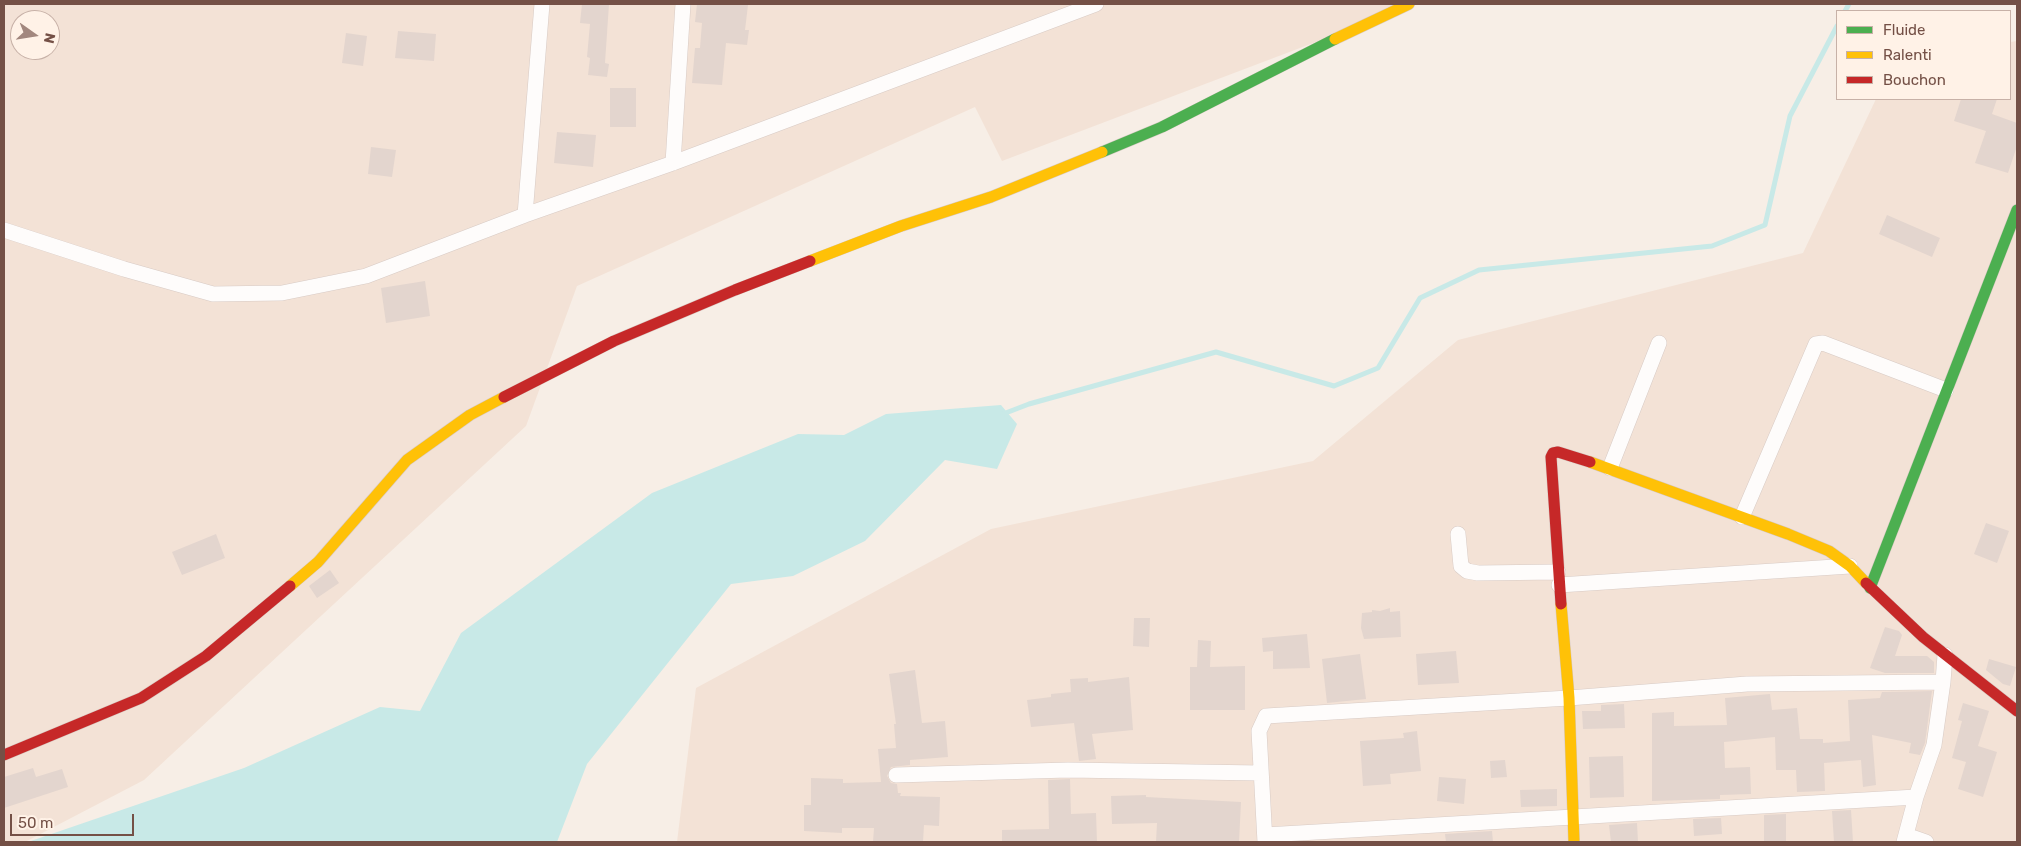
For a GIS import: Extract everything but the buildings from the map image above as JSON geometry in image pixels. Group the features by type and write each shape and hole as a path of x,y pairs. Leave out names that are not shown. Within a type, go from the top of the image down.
{"street":[{"path":"525,215 542,4"},
{"path":"674,163 684,4"},
{"path":"4,230 124,269 213,294 282,293 366,276 525,215 674,163 1096,4"},
{"path":"4,755 141,698 206,656 318,562 406,460 470,414 614,341 735,290 902,226 991,197 1162,127 1319,46 1409,4"},
{"path":"1870,588 2017,210"},
{"path":"1742,516 1816,344 1823,342 1946,390"},
{"path":"1610,468 1659,343"},
{"path":"1574,842 1569,698 1558,578 1551,457 1553,453 1562,452 1610,468 1742,516 1830,551 1850,566 1870,588 1945,655 2017,711"},
{"path":"1458,534 1461,566 1467,571 1478,573 1558,578 1850,566"},
{"path":"1926,842 1905,839 1916,796 1934,745 1945,655"},
{"path":"1916,796 1265,839 1259,731 1266,716 1569,698 1747,684 1943,682"},
{"path":"896,775 1068,770 1260,773"}],"shaded area":[{"path":"4,4 1416,4 1002,161 975,107 577,286 526,426 144,780 25,842 4,842"},
{"path":"2017,41 2017,842 677,842 696,688 991,529 1313,461 1458,340 1803,253 1876,100 2011,100 2011,42"}],"water":[{"path":"1001,405 1017,424 997,469 945,460 865,541 793,576 731,584 587,764 557,842 28,842 244,768 380,707 420,711 461,633 652,493 798,434 844,435 886,414"}],"waterway":[{"path":"1846,10 1849,4"},
{"path":"1003,414 1029,404 1216,352 1334,386 1378,368 1420,298 1479,270 1712,246 1765,225 1790,116 1836,28"}],"traffic: fast":[{"path":"1102,152 1162,127 1335,39"},
{"path":"1870,588 2017,210"}],"traffic: slow":[{"path":"1335,39 1409,4"},
{"path":"810,261 901,226 991,197 1102,152"},
{"path":"290,586 318,562 407,460 470,415 504,397"},
{"path":"1590,462 1788,534 1829,551 1850,566 1866,583"},
{"path":"1561,604 1569,698 1574,842"}],"traffic: jam":[{"path":"504,397 614,341 810,261"},
{"path":"1561,604 1551,457 1553,453 1558,452 1590,462"},
{"path":"1866,583 1923,637 2017,711"},
{"path":"4,755 141,698 206,656 290,586"}]}
